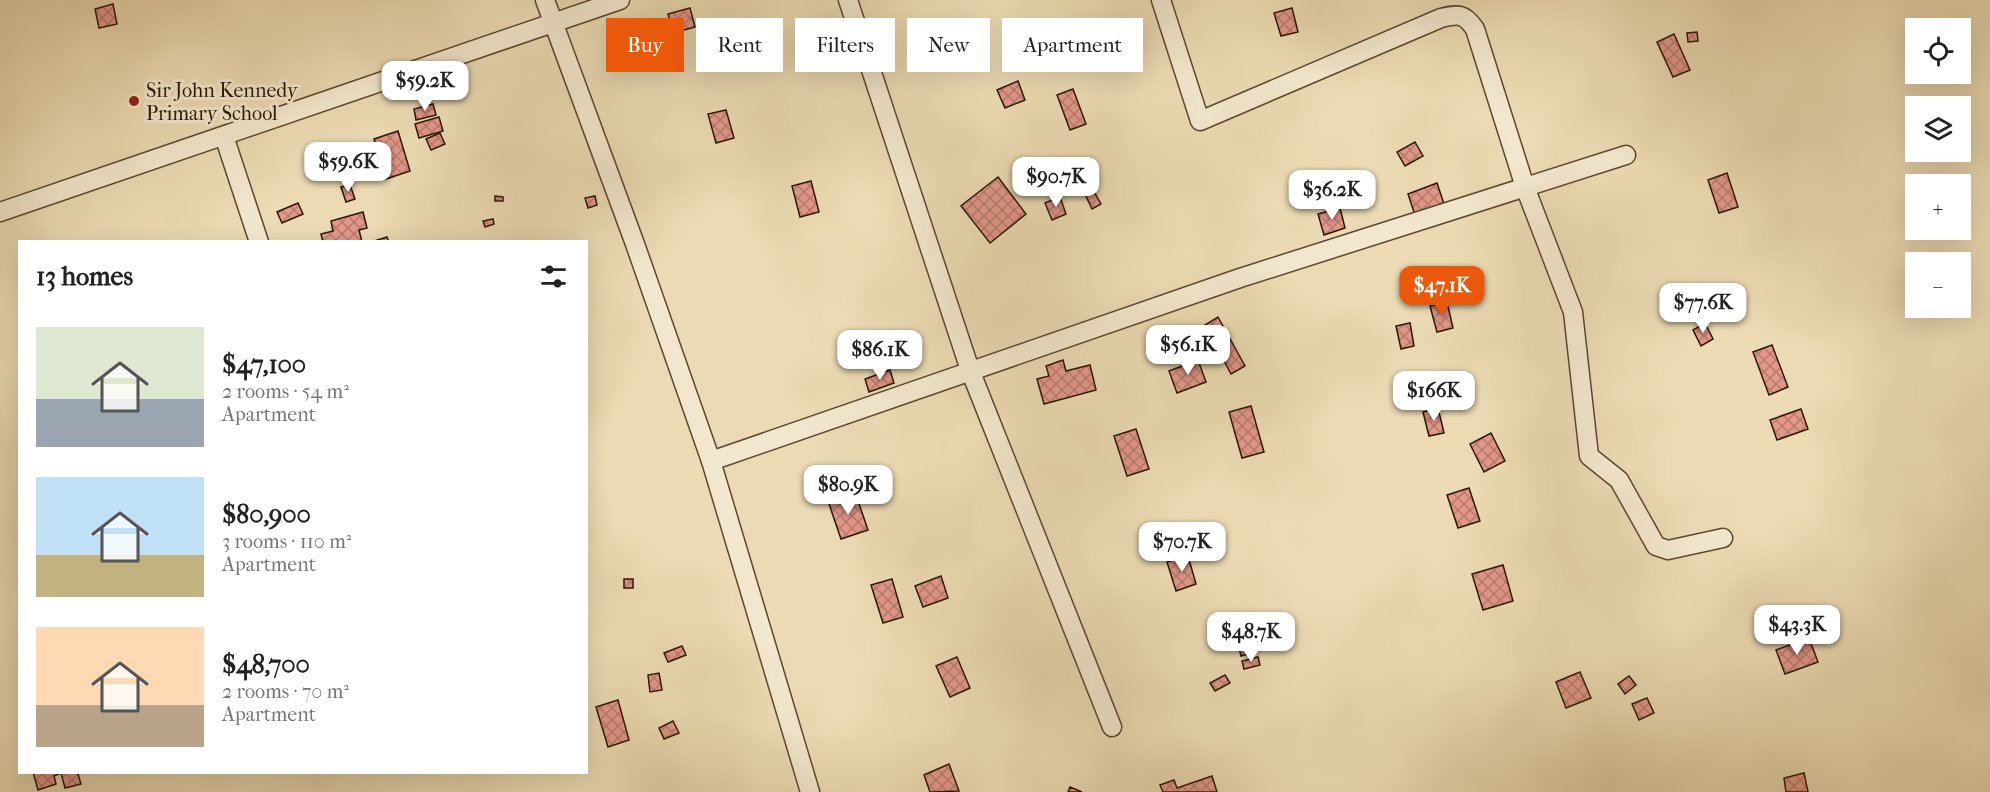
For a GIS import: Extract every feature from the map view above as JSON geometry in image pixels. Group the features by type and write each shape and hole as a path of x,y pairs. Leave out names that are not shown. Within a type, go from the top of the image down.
{"street":[{"path":"545,0 635,243 711,461 810,792"},
{"path":"0,213 620,0"},
{"path":"848,0 970,370 1112,727"},
{"path":"1161,0 1200,120 1441,18 1457,15 1469,20 1475,29 1524,187 1573,312 1589,456 1619,480 1656,546 1668,550 1723,538"},
{"path":"224,136 258,240"},
{"path":"711,461 1240,278 1626,155"}],"building":[{"path":"113,4 117,24 99,28 95,9"},
{"path":"690,8 695,27 684,30 684,18 669,18 668,14"},
{"path":"1292,8 1298,32 1281,36 1274,13"},
{"path":"1697,32 1698,41 1688,42 1687,33"},
{"path":"1674,34 1690,70 1673,77 1657,42"},
{"path":"1018,81 1025,100 1005,108 997,90"},
{"path":"1073,89 1086,124 1070,130 1057,95"},
{"path":"433,104 436,115 416,120 414,109"},
{"path":"726,110 734,138 716,143 708,114"},
{"path":"439,117 443,131 419,138 415,124"},
{"path":"398,131 410,171 386,179 374,139"},
{"path":"440,133 445,144 431,150 426,139"},
{"path":"1415,142 1423,156 1405,166 1397,152"},
{"path":"1727,173 1738,207 1719,213 1708,180"},
{"path":"998,177 1026,214 990,243 961,206"},
{"path":"811,181 819,212 800,217 792,186"},
{"path":"1437,183 1444,204 1415,215 1408,194"},
{"path":"350,185 355,199 346,202 341,187"},
{"path":"1093,190 1101,204 1092,209 1085,194"},
{"path":"495,196 503,197 503,201 495,201"},
{"path":"595,196 597,205 588,208 585,198"},
{"path":"1060,197 1066,214 1052,220 1045,203"},
{"path":"298,203 303,214 282,223 277,212"},
{"path":"1340,208 1345,228 1324,235 1318,214"},
{"path":"363,212 367,228 359,230 362,240 322,240 321,234 333,231 331,221"},
{"path":"493,219 494,224 485,227 483,221"},
{"path":"1447,302 1453,328 1437,332 1430,306"},
{"path":"1218,317 1245,366 1231,374 1205,325"},
{"path":"1410,323 1414,346 1401,349 1396,326"},
{"path":"1705,323 1713,339 1701,346 1693,330"},
{"path":"1772,345 1788,387 1769,395 1753,352"},
{"path":"1063,360 1066,371 1090,365 1096,390 1044,404 1037,379 1049,376 1046,366"},
{"path":"1198,360 1206,382 1177,393 1169,371"},
{"path":"890,370 894,383 869,392 865,379"},
{"path":"1251,406 1264,452 1242,458 1229,412"},
{"path":"1438,408 1444,433 1429,436 1423,412"},
{"path":"1801,409 1808,429 1777,440 1770,420"},
{"path":"1136,429 1149,469 1127,476 1114,436"},
{"path":"1491,433 1505,461 1484,472 1470,444"},
{"path":"1469,488 1480,521 1458,528 1447,495"},
{"path":"855,492 868,530 841,539 828,501"},
{"path":"1188,556 1196,584 1176,591 1167,562"},
{"path":"1503,565 1513,601 1483,610 1472,574"},
{"path":"941,576 948,598 923,607 915,586"},
{"path":"624,579 633,579 633,588 624,588"},
{"path":"892,579 903,617 883,623 871,585"},
{"path":"1248,620 1256,652 1241,656 1233,624"},
{"path":"1809,638 1818,662 1785,674 1776,650"},
{"path":"682,646 686,655 668,662 664,653"},
{"path":"957,657 970,688 950,697 936,666"},
{"path":"1258,657 1260,665 1244,669 1242,661"},
{"path":"1580,672 1591,698 1566,708 1556,682"},
{"path":"659,673 662,690 650,692 648,675"},
{"path":"1225,675 1230,683 1215,691 1210,683"},
{"path":"1629,676 1636,685 1625,694 1618,684"},
{"path":"1647,698 1654,713 1639,720 1632,704"},
{"path":"618,700 629,740 608,747 596,707"},
{"path":"673,721 679,733 664,739 659,728"},
{"path":"949,764 959,791 930,792 924,775"},
{"path":"1804,773 1808,792 1786,792 1784,778"},
{"path":"34,774 59,774 54,776 56,784 38,790"},
{"path":"61,774 78,774 81,784 65,788"},
{"path":"1212,776 1217,792 1163,792 1160,785 1174,780 1177,788"},
{"path":"1070,787 1082,792 1068,792"}],"place":[{"name":"Sir John Kennedy Primary School","path":"134,101"}]}
